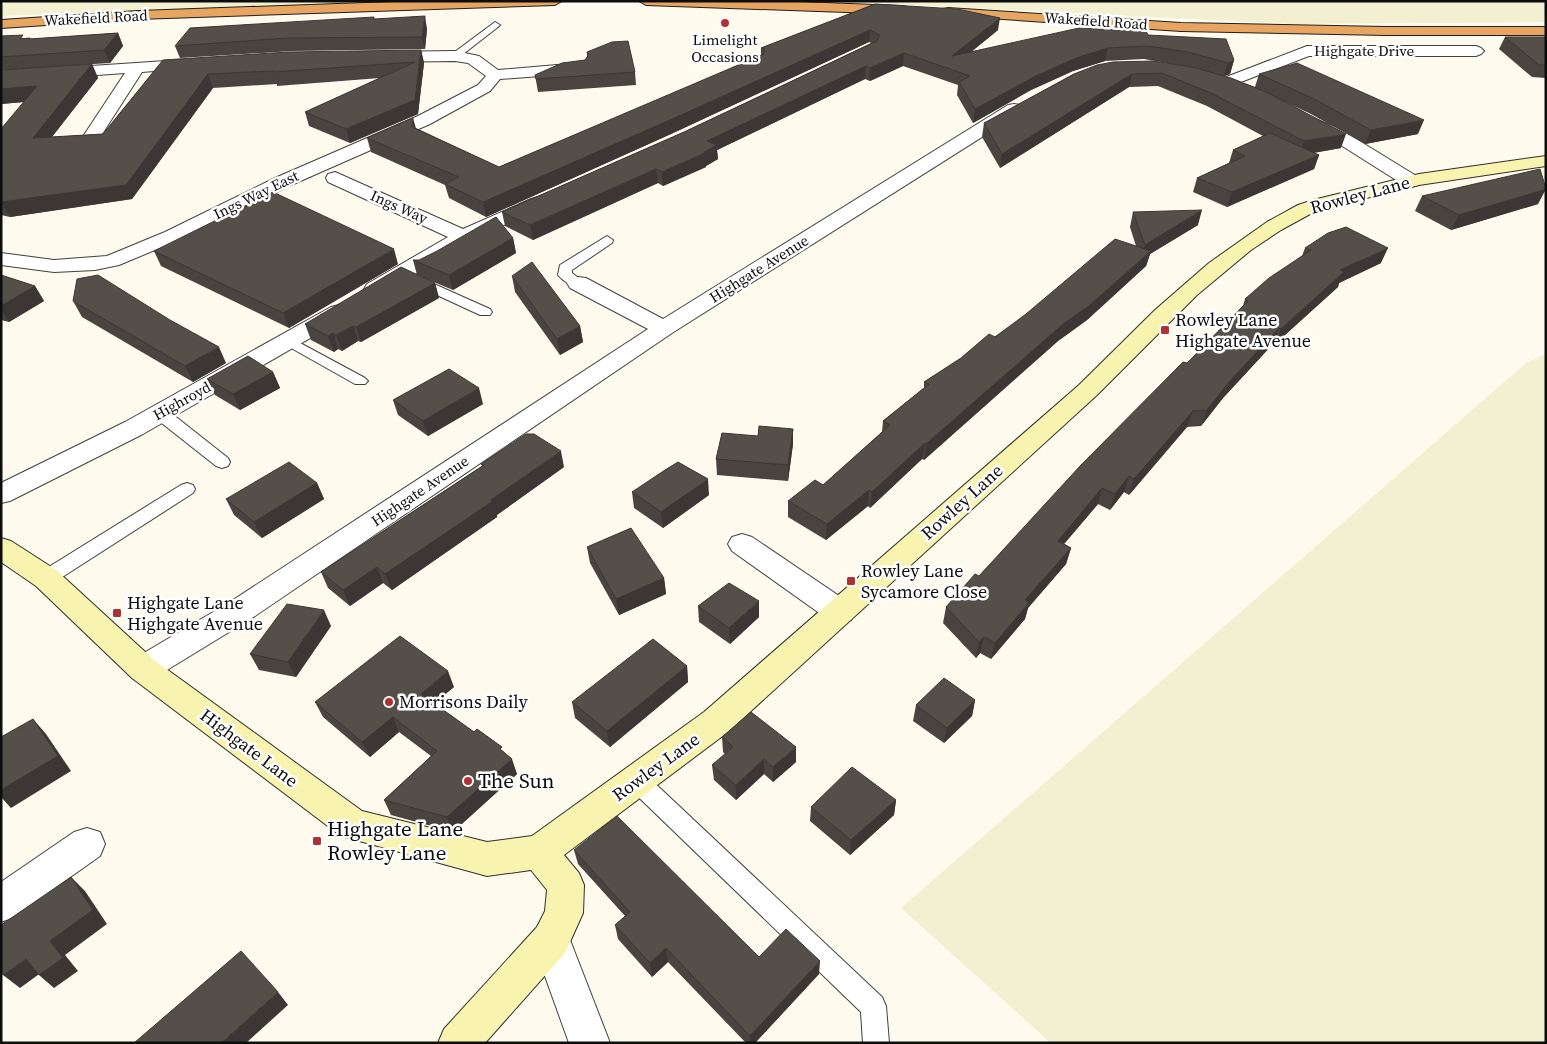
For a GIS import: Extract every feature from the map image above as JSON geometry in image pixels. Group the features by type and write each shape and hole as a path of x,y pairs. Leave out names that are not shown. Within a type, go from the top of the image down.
{"highway":[{"name":"Wakefield Road","path":"1,24 138,15 555,1"},
{"name":"Wakefield Road","path":"646,1 926,11 1181,27 1386,31 1546,31"}],"main road":[{"name":"Rowley Lane","path":"539,852 716,722 1088,390 1145,332 1213,268 1263,233 1306,208 1369,190 1412,181 1546,161"},
{"name":"Highgate Lane","path":"1,548 46,578 143,669 353,825 487,859 539,852"},
{"path":"458,1043 550,940 564,914 566,884 539,852"}],"street":[{"name":"Highgate Drive","path":"1251,94 1218,80 1307,51 1476,51"},
{"path":"371,57 455,56 473,59 495,75 580,68"},
{"path":"1,78 216,62"},
{"path":"91,138 137,68"},
{"name":"Ings Way East","path":"1,259 54,266 95,264 112,261 172,236 282,182 424,120 484,88 495,75"},
{"name":"Highgate Avenue","path":"143,669 241,610 664,328 1001,115 1036,98"},
{"path":"1293,114 1334,133 1412,181"},
{"path":"282,182 314,184 335,178 346,170 349,162 342,156"},
{"name":"Ings Way","path":"335,178 463,236"},
{"name":"Highroyd","path":"1,494 160,413 289,341 463,236 552,196"},
{"path":"578,283 664,328"},
{"path":"742,544 840,612"},
{"path":"1,904 87,844"},
{"path":"550,940 590,1043"}],"lane":[{"path":"455,56 495,25"},
{"path":"578,283 565,275 565,268 607,240"},
{"path":"400,273 485,312"},
{"path":"289,341 360,381"},
{"path":"160,413 222,462"},
{"path":"46,578 187,489"},
{"path":"636,781 873,1006 876,1043"}],"shaded area":[{"path":"8,1 404,1 1,16 1,6"},
{"path":"830,1 1546,1 1546,22 1292,24"},
{"path":"1546,354 1546,1043 1051,1043 901,908 1526,363"}],"building":[{"path":"875,4 957,9 1000,18 952,56 1079,28 1146,31 1148,35 1226,39 1234,60 1228,63 1188,52 1147,46 1108,48 1076,58 1034,77 975,109 959,82 970,76 904,53 870,68 866,66 707,141 717,145 705,153 662,172 656,169 530,225 502,212 684,132 877,41 880,35 870,30 483,202 445,184 459,177 367,138 413,118 412,127 499,167 764,54 764,49 761,48"},
{"path":"425,16 422,37 288,38 175,46 190,28 374,17 374,19"},
{"path":"118,33 104,50 1,57 1,36 23,35 20,39 29,39"},
{"path":"1505,37 1546,37 1546,65 1539,65"},
{"path":"628,41 635,72 536,79 535,75 562,63 585,60 588,56 587,52 612,42"},
{"path":"421,50 415,100 346,129 305,112 415,62 273,72 208,74 126,185 1,202 1,129 37,86 1,89 1,70 92,64 33,138 103,134 163,60 288,52"},
{"path":"1153,61 1192,67 1231,78 1268,93 1346,134 1304,141 1211,93 1162,73 1132,74 1002,154 984,123 1074,74 1097,65 1113,62"},
{"path":"1297,63 1424,120 1371,130 1314,99 1259,74"},
{"path":"1270,133 1319,155 1232,192 1197,178 1245,156 1233,150"},
{"path":"1540,169 1546,189 1459,215 1422,196"},
{"path":"273,192 394,249 283,313 154,251"},
{"path":"1202,210 1145,245 1133,212"},
{"path":"496,217 513,238 449,275 413,260 419,260 437,251"},
{"path":"1346,227 1388,248 1340,270 1344,272 1281,329 1279,328 1229,382 1207,410 1193,411 1134,479 1129,476 1115,494 1102,488 1058,541 1071,548 1025,600 1029,603 995,643 984,637 979,642 946,607 975,574 979,576 1081,465 1183,362 1187,363 1248,301 1245,299 1269,278 1311,250 1305,248 1328,233"},
{"path":"1115,239 1151,251 1090,305 1062,325 925,443 872,492 869,490 827,524 788,501 815,480 823,485 890,425 883,421 929,384 924,382 961,358 989,334 995,337 1026,314"},
{"path":"532,262 580,326 557,339 512,276"},
{"path":"401,267 435,283 356,327 353,326 336,335 333,333 328,336 305,324"},
{"path":"1,275 35,286 1,306"},
{"path":"98,275 170,320 219,347 185,366 73,301 77,279"},
{"path":"248,356 273,372 233,394 207,379"},
{"path":"449,369 479,388 423,421 393,400"},
{"path":"759,426 793,429 788,465 716,459 722,433 758,436"},
{"path":"526,434 534,434 561,451 491,500 493,501 385,574 377,567 343,590 321,572 484,465 481,464"},
{"path":"289,462 317,483 254,522 226,499"},
{"path":"678,462 708,479 661,512 632,492 665,470"},
{"path":"631,528 664,578 616,599 587,547"},
{"path":"729,583 759,601 729,628 698,606"},
{"path":"287,604 324,610 288,662 250,654"},
{"path":"400,636 448,671 421,694 474,732 477,729 502,747 500,749 512,759 447,817 384,800 437,751 393,717 362,742 315,702"},
{"path":"653,639 687,666 607,731 572,702"},
{"path":"944,678 975,700 947,728 916,705"},
{"path":"751,712 796,747 773,767 764,759 736,785 712,765 733,747 722,737"},
{"path":"33,719 58,756 1,790 1,737"},
{"path":"852,767 896,800 851,840 811,807"},
{"path":"617,816 759,957 786,929 820,961 750,1036 666,948 650,963 615,925 630,912 574,850"},
{"path":"71,877 93,910 50,941 63,958 39,975 26,959 3,975 1,972 1,925"},
{"path":"241,951 278,992 221,1043 134,1043"}],"place":[{"name":"Limelight Occasions","path":"725,23"},
{"name":"Rowley Lane Highgate Avenue","path":"1165,330"},
{"name":"Rowley Lane Sycamore Close","path":"851,581"},
{"name":"Highgate Lane Highgate Avenue","path":"117,613"},
{"name":"Morrisons Daily","path":"389,702"},
{"name":"The Sun","path":"468,781"},
{"name":"Highgate Lane Rowley Lane","path":"317,841"}]}
